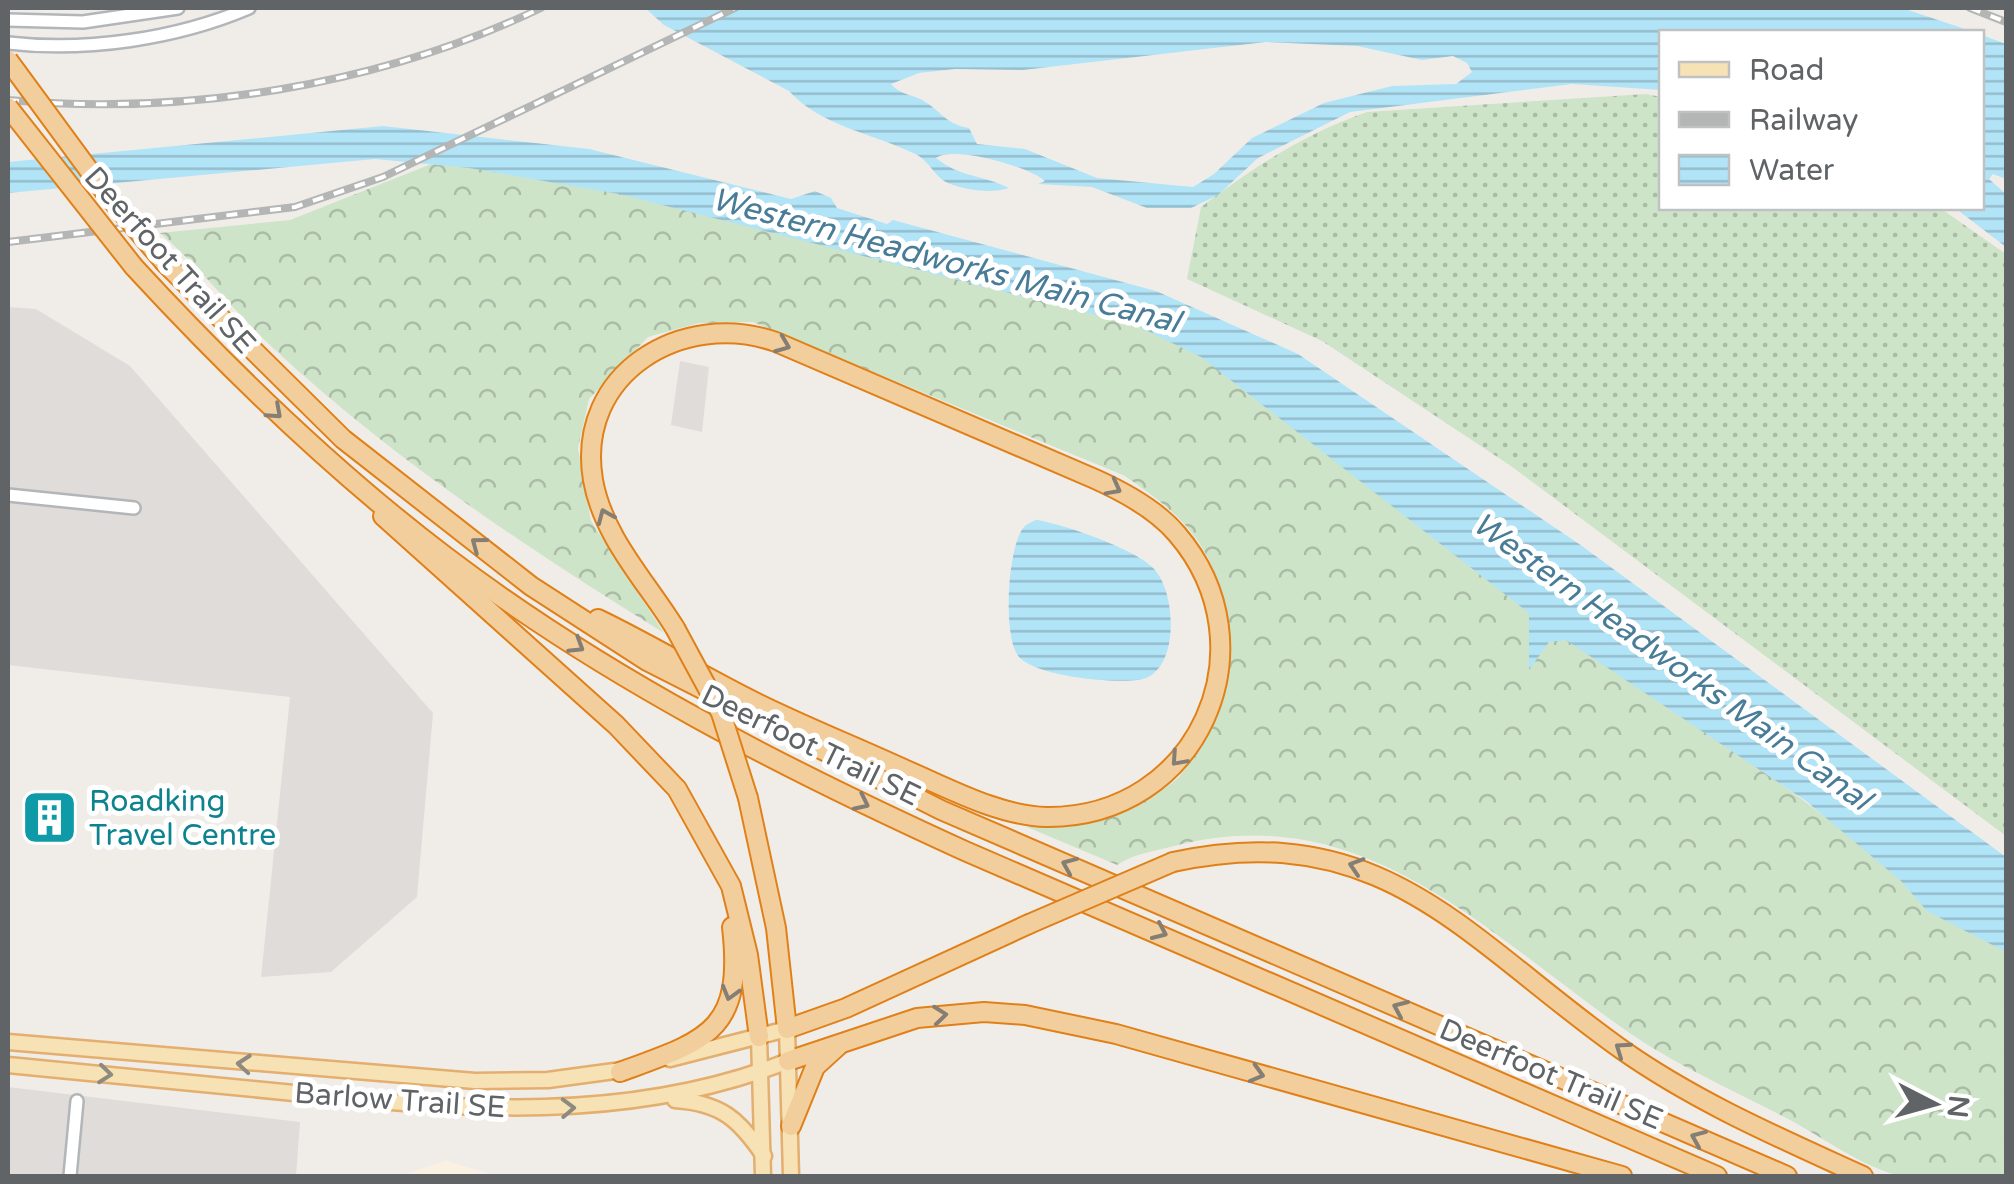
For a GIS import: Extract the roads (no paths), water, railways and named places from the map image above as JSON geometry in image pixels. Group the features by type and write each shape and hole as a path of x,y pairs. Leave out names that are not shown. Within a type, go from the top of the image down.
{"highway":[{"name":"Deerfoot Trail SE","path":"8,60 95,180 166,263 343,439 531,586 690,685 940,810 1787,1176"},
{"name":"Deerfoot Trail SE","path":"8,107 134,267 269,406 446,557 559,635 676,708 800,773 965,850 1717,1176"},
{"path":"531,586 758,704 946,787 1031,816 1103,810 1147,789 1165,774 1204,722 1213,698 1221,648 1214,601 1198,564 1174,531 1138,502 1096,479 776,342 727,332 708,331 674,340 638,360 603,405 596,427 593,477 604,514 627,558 675,628 720,713 748,798 776,928 787,1030 1173,862 1260,850 1322,857 1375,872 1447,918 1666,1079 1863,1176"},
{"path":"357,484 396,532 649,756 692,812 731,886 740,916 759,1037"},
{"path":"620,1072 697,1044 726,1008 735,959 717,863"},
{"path":"788,1061 917,1018 1011,1014 1061,1021 1622,1176"},
{"path":"792,1126 815,1067 846,1040"}],"main road":[{"name":"Barlow Trail SE","path":"8,1042 475,1081 548,1080 620,1072 787,1030"},
{"path":"787,1030 792,1126 790,1176"},
{"path":"759,1037 764,1176"},
{"name":"Barlow Trail SE","path":"8,1065 417,1106 580,1108 659,1099 788,1061"},
{"path":"659,1099 702,1102 730,1113 764,1156"}],"street":[{"path":"8,20 84,22 178,8"},
{"path":"8,43 58,46 138,38 187,29 249,8"},
{"path":"8,496 134,508"},
{"path":"70,1176 77,1102"}],"water":[{"path":"645,8 1902,8 1968,30 1659,30 1659,90 1572,84 1350,112 1258,158 1218,195 1191,208 1147,208 1092,187 1038,184 1045,181 990,159 958,154 936,158 953,169 1009,188 962,188 939,177 919,156 831,121 789,91 664,25","holes":["1266,42 1357,46 1422,60 1453,56 1467,63 1472,72 1456,84 1392,86 1324,103 1252,138 1214,174 1193,187 1097,178 1025,149 977,144 969,128 950,121 891,84 919,73 1023,70"]},
{"path":"1984,36 2006,44 2006,179 1993,174 1989,179 2006,194 2006,247 1958,210 1984,210"},
{"name":"Western Headworks Main Canal","path":"383,126 589,149 791,199 815,191 831,198 837,208 887,224 893,220 1156,291 1298,354 1582,546 2006,857 2006,952 1927,911 1901,881 1806,801 1566,640 1549,642 1529,670 1529,613 1201,357 1135,325 619,194 469,168 375,159 8,193 8,162"},
{"path":"1037,520 1117,546 1155,570 1168,597 1170,632 1168,650 1152,675 1126,681 1076,677 1043,670 1020,658 1014,648 1009,614 1011,572 1018,537 1025,526"}],"railway":[{"path":"8,100 144,103 280,89 414,58 541,8"},
{"path":"8,242 295,207 383,177 735,8"},
{"path":"1970,8 2006,22"}],"place":[{"name":"Roadking Travel Centre","path":"50,818"}]}
